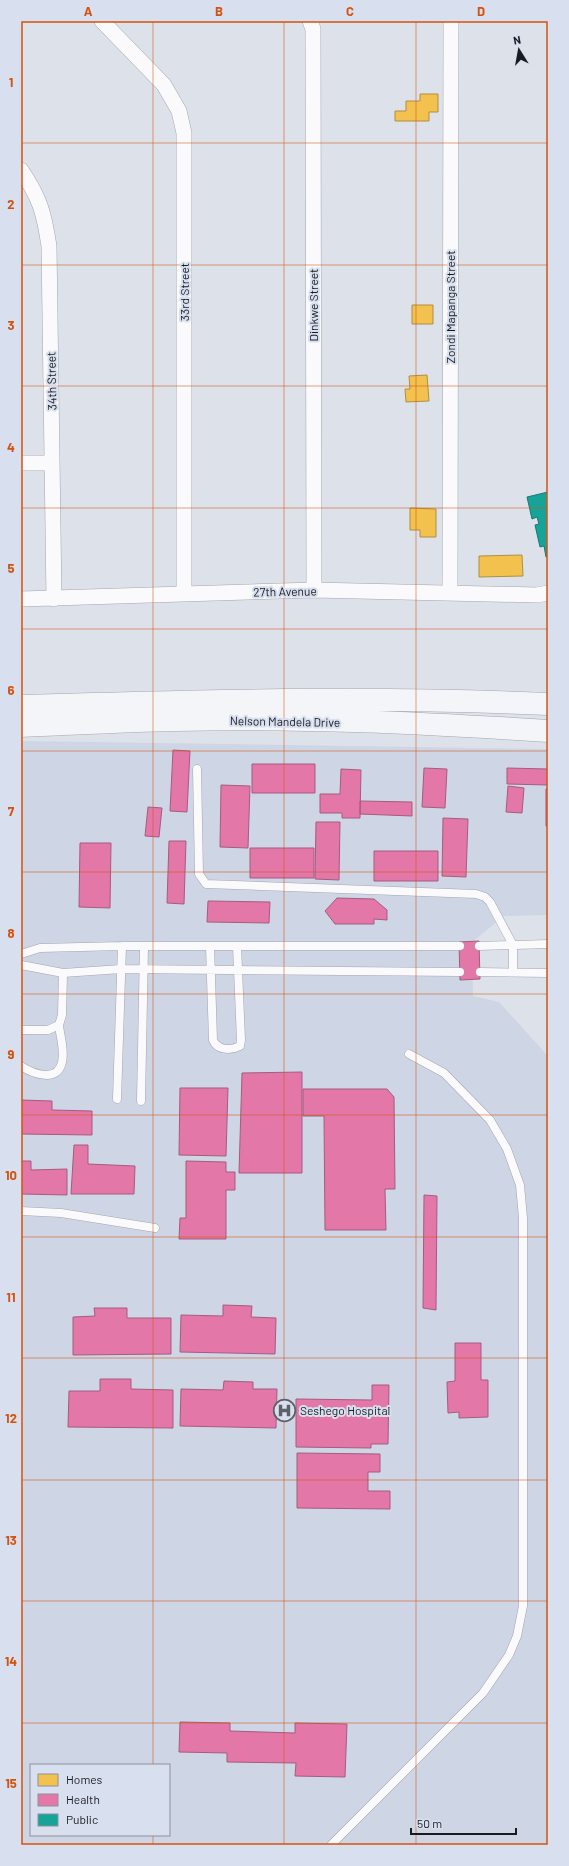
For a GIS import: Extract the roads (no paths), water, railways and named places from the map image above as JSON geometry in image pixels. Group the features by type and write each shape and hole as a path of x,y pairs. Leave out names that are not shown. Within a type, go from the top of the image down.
{"main road":[{"name":"Nelson Mandela Drive","path":"21,706 262,699 453,700 548,704"},
{"name":"Nelson Mandela Drive","path":"21,726 176,720 262,720 442,724 548,731"}],"street":[{"name":"33rd Street","path":"102,21 164,85 180,111 184,133 184,593"},
{"name":"Dinkwe Street","path":"310,21 313,29 314,590"},
{"name":"Zondi Mapanga Street","path":"450,593 451,21"},
{"name":"34th Street","path":"21,170 34,188 44,214 49,246 54,599"},
{"path":"21,463 52,463"},
{"name":"27th Avenue","path":"21,599 314,590 450,593 548,593"}],"lane":[{"path":"197,769 199,874 206,884 476,894 485,897 490,902 513,945 513,972"},
{"path":"479,946 548,944"},
{"path":"21,954 40,948 122,946 460,946"},
{"path":"118,1099 122,946"},
{"path":"210,946 213,1040 215,1046 220,1048 236,1048 240,1046 241,1040 237,946"},
{"path":"141,1101 144,947"},
{"path":"21,965 64,973 121,969 460,972"},
{"path":"480,972 548,973"},
{"path":"21,1066 39,1075 53,1075 57,1072 63,1062 59,1025 62,1015 64,973"},
{"path":"21,1030 48,1030 59,1025"},
{"path":"331,1845 484,1694 510,1655 517,1636 523,1606 523,1218 520,1185 507,1149 490,1120 444,1073 409,1054"},
{"path":"21,1211 61,1213 155,1228"}],"place":[{"name":"Seshego Hospital","path":"284,1410"}]}
